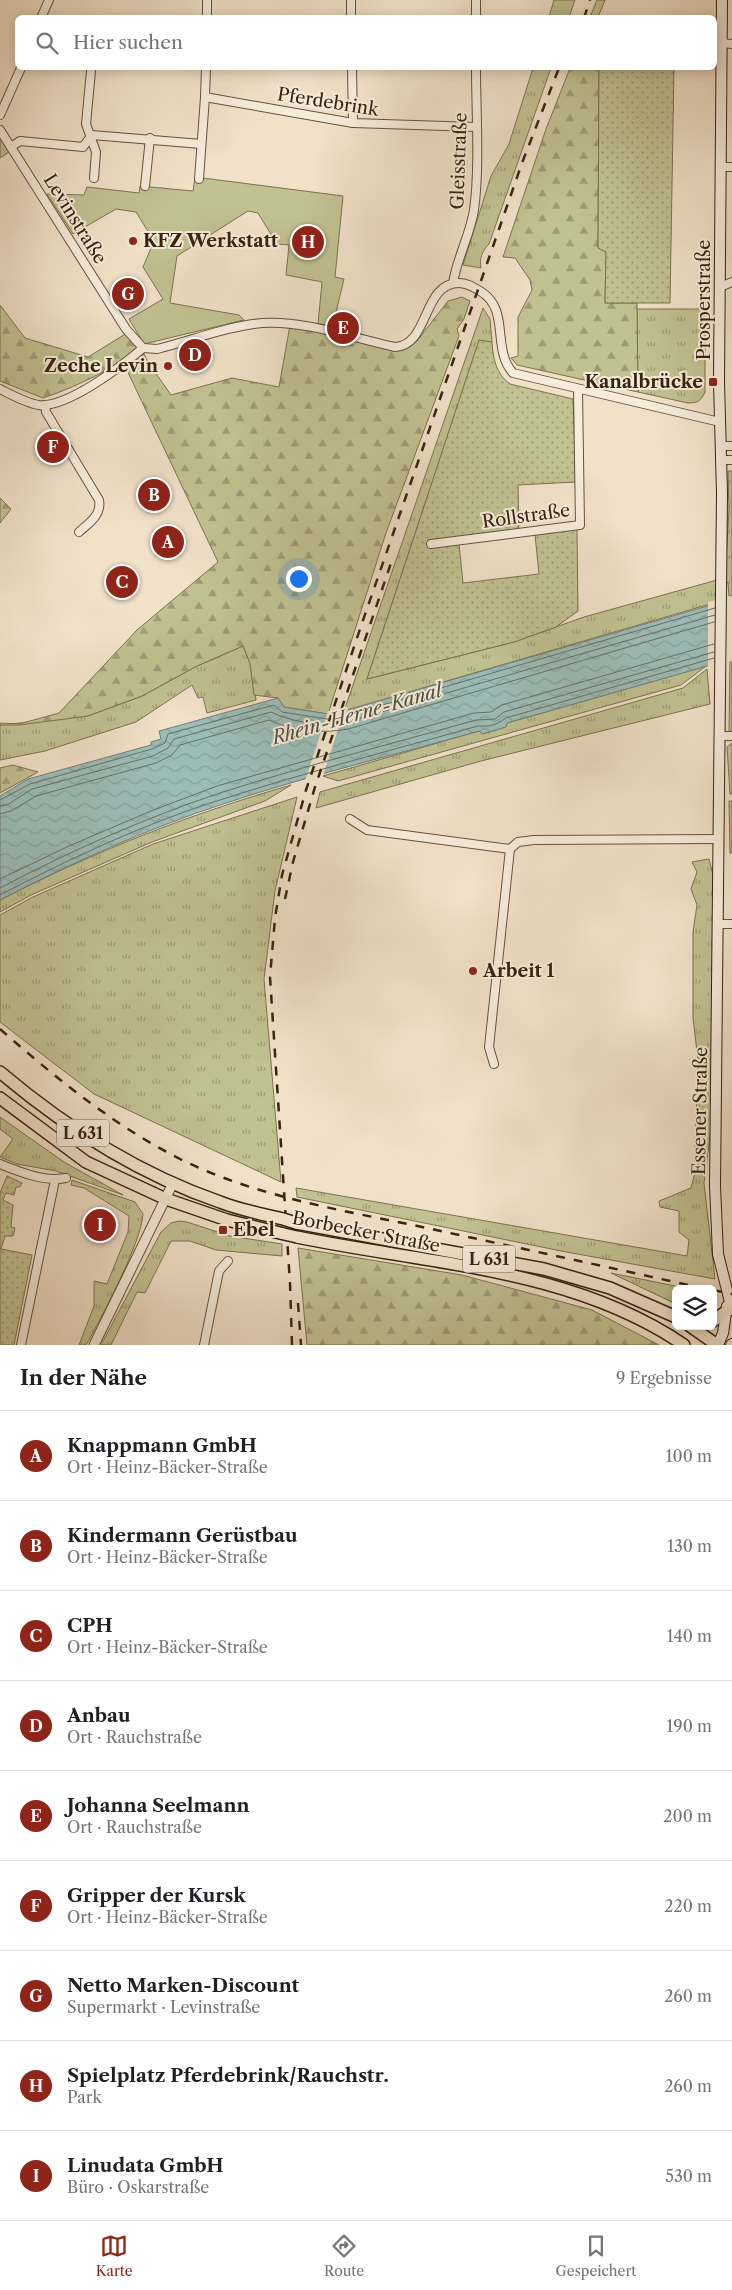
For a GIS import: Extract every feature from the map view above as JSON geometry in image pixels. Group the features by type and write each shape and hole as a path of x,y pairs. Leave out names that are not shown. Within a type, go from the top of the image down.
{"main road":[{"name":"Prosperstraße","path":"720,631 720,167 727,44 722,0"},
{"name":"Essener Straße","path":"718,1345 729,1311 718,1254 716,1215 720,631"},
{"name":"Borbecker Straße","path":"0,1072 93,1140 173,1184 222,1203 296,1223 544,1269 610,1288 672,1315"},
{"name":"Borbecker Straße","path":"0,1098 86,1162 166,1199 227,1220 297,1237 494,1273 566,1290 605,1302 645,1320 684,1345"},
{"path":"717,1318 729,1311"},
{"path":"696,1330 718,1345"}],"street":[{"path":"42,15 48,0"},
{"path":"207,0 207,15"},
{"path":"351,0 351,15"},
{"path":"476,0 476,15"},
{"path":"0,115 20,70"},
{"path":"199,179 206,70"},
{"path":"352,70 353,123"},
{"name":"Gleisstraße","path":"453,283 456,267 474,212 476,70"},
{"path":"91,71 86,124 92,135 96,152 94,178"},
{"name":"Pferdebrink","path":"205,97 353,123 476,127"},
{"name":"Levinstraße","path":"0,130 126,329 143,348"},
{"path":"92,135 150,138 200,144"},
{"path":"11,146 20,141 83,147 92,135"},
{"path":"145,186 150,138"},
{"path":"720,167 732,167"},
{"path":"720,287 732,282"},
{"path":"0,389 22,400 46,405 60,402 130,360 143,348 157,349 246,326 270,323 295,325 402,347 413,338 435,297 444,288 453,283 470,286 491,298 495,304 498,311 503,358 513,373 720,422"},
{"name":"Rollstraße","path":"431,544 580,525 578,389"},
{"path":"46,405 46,412 99,500 100,507 98,513 79,532"},
{"path":"720,446 732,446"},
{"path":"720,460 732,460"},
{"path":"720,736 732,736"},
{"path":"350,819 367,830 510,849"},
{"path":"494,1064 489,1047 510,849 518,842 534,840 718,839"},
{"path":"718,924 732,924"},
{"path":"0,1164 19,1172 55,1180 66,1178"},
{"path":"21,1345 55,1180"},
{"path":"94,1345 173,1184"},
{"path":"204,1345 219,1271 228,1261"}],"green space":[{"path":"554,0 575,0 570,15 550,15"},
{"path":"597,0 605,0 599,15 591,15"},
{"path":"532,70 550,70 489,244 482,255 480,261 481,268 463,265 491,176 509,144"},
{"path":"569,70 599,70 598,247 606,252 605,303 637,303 638,392 517,365 511,358 518,356 518,317 532,290 530,280 515,258 503,257 546,129"},
{"path":"599,70 674,70 670,303 605,303 606,252 598,248"},
{"path":"0,132 12,150 0,158"},
{"path":"195,177 343,196 335,277 344,279 333,325 318,324 322,282 286,275 289,245 277,244 258,213 248,211 177,256 170,303 239,315 244,320 144,344 129,319 163,299 143,267 154,241 136,212 116,209 73,234 47,194 84,195 87,187 139,193 140,186 193,191"},
{"path":"462,297 470,301 464,319 457,329 459,336 386,533 328,714 283,707 278,698 254,695 250,663 243,646 197,666 142,696 88,716 19,725 0,725 0,723 19,724 59,713 137,630 218,562 124,364 142,350 171,395 232,378 279,387 290,325 402,349 417,341 448,301"},
{"path":"0,305 25,338 88,357 127,333 141,349 94,377 43,398 0,381"},
{"path":"483,308 490,319 492,342 479,341 367,679 514,642 584,617 717,580 717,602 344,711"},
{"path":"637,309 705,309 705,392 699,401 688,403 638,392"},
{"path":"479,340 492,342 498,371 510,384 573,399 576,482 518,485 519,537 459,544 463,583 539,574 535,535 577,529 578,611 556,627 514,642 367,679"},
{"path":"728,471 732,471 732,596 729,596 728,583 725,580 729,509"},
{"path":"0,498 11,509 0,523"},
{"path":"243,646 250,663 256,700 207,713 203,697 198,698 192,685 136,722 45,751 0,760 0,725 88,716 142,696 197,666"},
{"path":"730,659 732,659 732,734 729,735"},
{"path":"706,666 681,685 338,781 323,776 479,731 482,734 506,727 507,723"},
{"path":"707,669 710,704 481,761 316,808 320,792 683,688"},
{"path":"732,743 732,794 730,794 727,747"},
{"path":"13,765 38,772 0,793 0,768"},
{"path":"291,785 265,801 152,842 31,895 0,912 0,900 106,850 216,808"},
{"path":"297,797 275,891 264,979 281,1182 94,1094 0,1022 0,915 33,897 153,844"},
{"path":"729,801 732,801 732,853 730,853"},
{"path":"709,859 713,875 711,1129 704,1183 715,1279 561,1251 297,1197 296,1188 687,1256 689,1240 679,1232 679,1211 660,1207 659,1201 691,1188 694,1176 698,1060 693,1018 693,932 697,905 691,889 697,872 692,862"},
{"path":"0,1117 64,1162 123,1195 56,1171 17,1164 0,1157 13,1139 0,1129"},
{"path":"7,1176 22,1183 20,1187 16,1187 14,1195 6,1193 3,1200 13,1205 11,1227 15,1228 13,1236 5,1236 1,1249 32,1255 14,1345 0,1345 0,1193"},
{"path":"72,1180 135,1202 143,1214 136,1242 110,1299 86,1345 79,1345 94,1306 94,1281 107,1284 128,1232 129,1216 84,1188 71,1185"},
{"path":"179,1221 230,1236 282,1244 282,1256 216,1250 190,1241 171,1241 145,1293 137,1292 111,1345 101,1345 161,1232 171,1223"},
{"path":"298,1248 462,1275 592,1310 659,1345 307,1345"},
{"path":"611,1273 672,1285 672,1302"}],"water":[{"name":"Rhein-Herne-Kanal","path":"732,599 732,659 507,723 506,727 482,734 479,731 319,775 223,804 166,824 110,848 0,900 0,796 28,779 151,745 151,742 161,739 159,731 278,698 284,707 328,714 344,711"}],"pier":[{"path":"732,596 732,661 708,668 708,602"},
{"path":"345,708 322,779 304,784 328,711"}],"railway":[{"path":"585,15 590,0"},
{"path":"292,1345 290,1283 270,977 275,918 282,875 306,790 362,623 522,163 558,70"},
{"path":"285,899 293,862 315,787 391,563"},
{"path":"0,1029 64,1083 108,1116 155,1146 208,1172 294,1200 688,1285"},
{"path":"717,1291 732,1294"},
{"path":"298,1303 301,1345"}],"place":[{"name":"KFZ Werkstatt","path":"133,241"},
{"name":"Spielplatz Pferdebrink/Rauchstr.","path":"308,242"},
{"name":"Netto Marken-Discount","path":"128,294"},
{"name":"Johanna Seelmann","path":"343,328"},
{"name":"Anbau","path":"195,355"},
{"name":"Zeche Levin","path":"168,366"},
{"name":"Kanalbrücke","path":"713,382"},
{"name":"Gripper der Kursk","path":"53,447"},
{"name":"Kindermann Gerüstbau","path":"154,495"},
{"name":"Knappmann GmbH","path":"168,542"},
{"name":"CPH","path":"122,582"},
{"name":"Arbeit 1","path":"473,971"},
{"name":"Linudata GmbH","path":"100,1225"},
{"name":"Ebel","path":"223,1230"}]}
